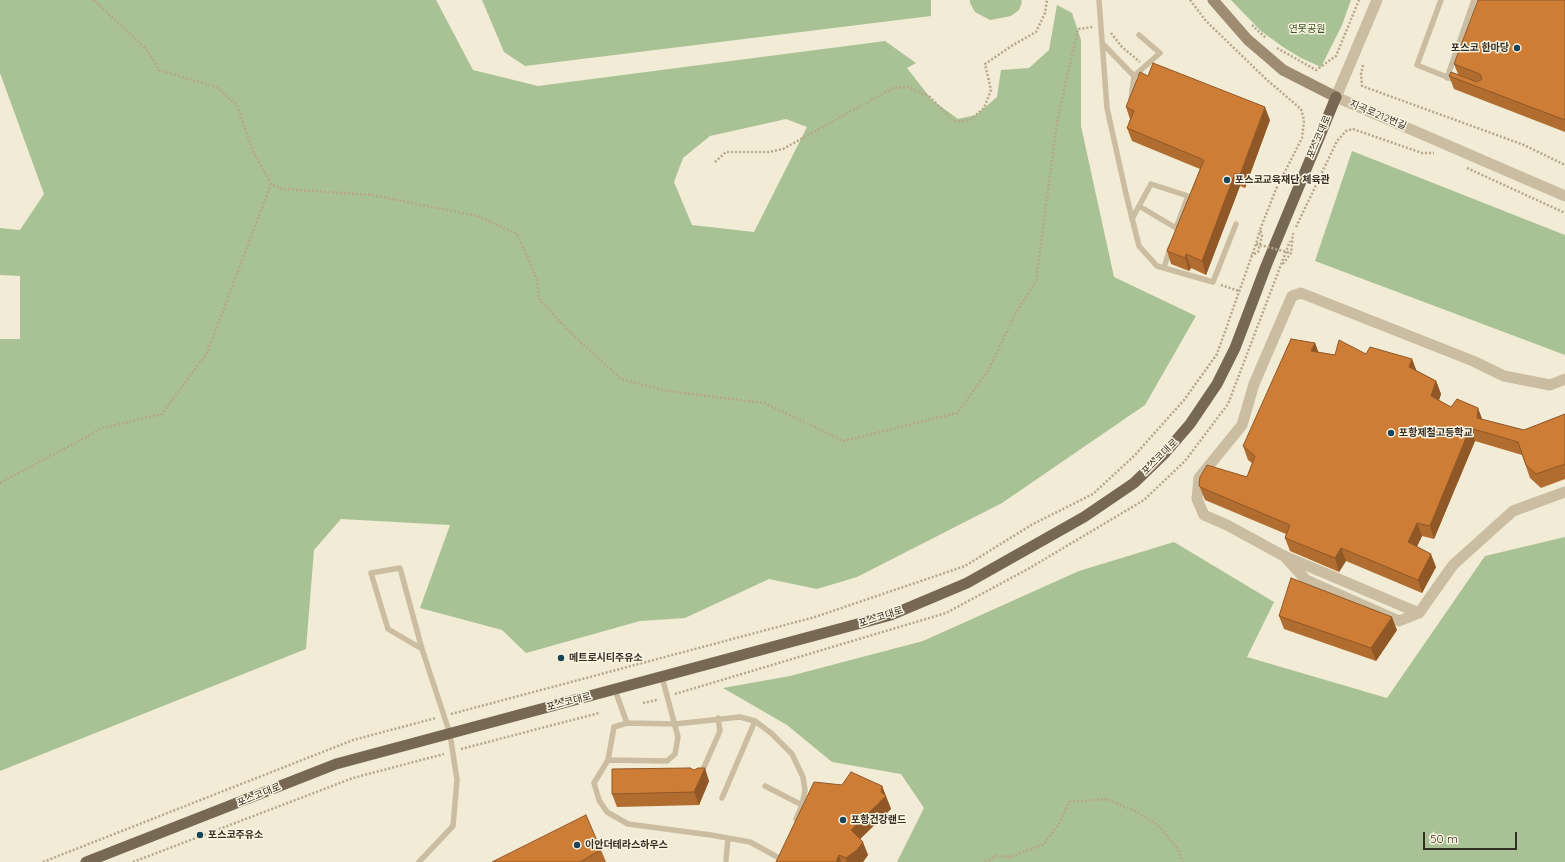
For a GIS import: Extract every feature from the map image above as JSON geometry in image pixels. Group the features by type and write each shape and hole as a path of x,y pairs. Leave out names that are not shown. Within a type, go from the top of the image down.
{"main road":[{"name":"지곡로212번길","path":"1213,0 1248,40 1283,70 1336,97"},
{"name":"포스코대로","path":"86,862 336,764 891,615 942,595 967,583 1084,517 1134,483 1165,453 1186,428 1224,373 1336,97"}],"street":[{"name":"포스코대로","path":"1336,97 1377,0"},
{"name":"지곡로212번길","path":"1336,97 1565,196"},
{"path":"1418,613 1282,555 1227,525 1204,515 1197,499 1199,478 1242,425 1249,398 1276,330 1292,296 1301,293 1473,361 1504,376 1550,385 1565,379"},
{"path":"1282,555 1306,580 1400,621 1418,613 1453,565 1513,511 1565,492"}],"lane":[{"path":"1099,0 1107,108 1139,246 1157,266 1212,282 1236,224"},
{"path":"1441,0 1417,65 1461,83"},
{"path":"1447,78 1474,0"},
{"path":"1130,107 1134,76 1160,53 1139,35"},
{"path":"1102,43 1134,76"},
{"path":"1132,219 1151,184 1188,196 1174,235"},
{"path":"1139,206 1176,228"},
{"path":"1164,268 1172,241"},
{"path":"419,862 453,826 457,780 453,751 450,734 422,649 400,568 371,573 388,629 422,649"},
{"path":"608,760 667,761 675,754 678,737 662,677"},
{"path":"615,690 627,723"},
{"path":"781,859 750,842 628,824 607,812 599,800 594,783 608,760 614,727 627,723 675,724 718,718 740,717 755,721 771,733 792,754 803,777 805,790 802,805 796,819"},
{"path":"699,778 720,731 718,718"},
{"path":"722,798 755,721"},
{"path":"765,786 802,805"},
{"path":"726,860 728,838"}],"path":[{"path":"94,0 148,51 159,70 216,87 237,105 253,151 271,184 283,189 372,195 477,216 517,234 536,278 538,298 568,330 621,380 668,391 765,402 843,441 957,413 988,371 1014,316 1036,281 1057,122 1078,29 1093,27 1102,43"},
{"path":"715,162 726,152 769,152 783,149 893,88 908,87 930,97 954,122 970,120 984,108 991,90 985,64 1013,45 1036,32 1046,13 1047,0"},
{"path":"43,862 353,740 815,617 965,566 1033,524 1093,494 1135,455 1184,400 1217,354 1260,230 1276,189 1302,138 1304,120 1301,109 1267,80 1206,21 1190,0"},
{"path":"1276,48 1316,70 1336,56 1359,0"},
{"path":"1250,24 1271,43"},
{"path":"1107,28 1122,47 1145,67"},
{"path":"1364,63 1361,74 1362,86 1378,94 1524,145 1565,165"},
{"path":"1264,314 1293,233 1338,141 1346,131 1353,129 1422,153 1433,152 1440,155"},
{"path":"1461,165 1565,213"},
{"path":"0,483 103,428 162,414 207,353 271,184"},
{"path":"1251,256 1258,252 1262,235 1260,230"},
{"path":"1280,269 1290,253 1293,233"},
{"path":"1256,244 1290,253"},
{"path":"1212,282 1239,291"},
{"path":"643,703 657,700"},
{"path":"134,862 353,778 600,713"},
{"path":"985,862 996,856 1011,857 1044,844 1060,822 1069,802 1107,799 1137,812 1158,825 1178,849 1183,862"}],"green space":[{"path":"0,0 436,0 473,70 538,86 885,41 916,63 907,68 932,100 958,119 976,115 997,97 1001,70 1029,68 1049,50 1057,5 1072,13 1081,40 1081,126 1114,277 1196,316 1145,405 1002,503 857,577 817,589 769,579 685,618 640,621 526,653 502,630 420,608 450,525 341,519 314,550 306,649 0,771 0,339 20,339 20,276 0,275 0,228 20,230 44,194 0,73","holes":["786,119 807,127 754,232 692,225 674,182 683,158 710,136"]},
{"path":"482,0 931,0 931,16 525,66 504,52"},
{"path":"970,0 1021,0 1022,2 1019,10 1011,16 990,20 975,12"},
{"name":"연못공원","path":"1231,0 1351,0 1342,25 1321,67 1301,58 1261,31"},
{"path":"1352,151 1565,235 1565,355 1315,261"},
{"path":"1565,537 1565,862 897,862 924,808 901,774 832,762 787,725 723,688 790,676 923,641 1079,571 1174,542 1274,602 1247,657 1387,698 1485,556"}],"building":[{"name":"포스코 한마당","path":"1478,0 1565,0 1565,120 1449,76 1451,72 1477,82 1482,79 1480,74 1454,64"},
{"name":"포스코교육재단 체육관","path":"1153,63 1265,107 1240,175 1235,173 1202,261 1186,254 1185,258 1167,251 1204,160 1127,128 1134,111 1126,107 1140,72 1148,76"},
{"name":"포항제철고등학교","path":"1291,339 1315,343 1311,351 1335,355 1339,340 1366,354 1370,347 1412,359 1409,367 1436,381 1431,396 1451,407 1457,399 1478,408 1477,418 1524,430 1565,414 1565,464 1536,474 1526,465 1518,442 1470,428 1430,526 1417,523 1408,542 1431,554 1418,580 1341,548 1335,558 1285,538 1290,525 1200,487 1199,485 1200,477 1207,465 1247,477 1255,456 1243,446"},
{"path":"1291,578 1392,617 1371,648 1279,616"},
{"path":"690,768 694,770 698,768 705,768 694,792 612,794 612,769"},
{"name":"포항건강랜드","path":"851,772 882,786 881,792 886,796 851,830 863,842 857,850 846,858 839,855 836,862 776,862 814,782 842,785"},
{"path":"586,815 601,850 580,862 492,862"}],"place":[{"name":"포스코 한마당","path":"1517,48"},
{"name":"포스코교육재단 체육관","path":"1227,180"},
{"name":"포항제철고등학교","path":"1391,433"},
{"name":"메트로시티주유소","path":"561,658"},
{"name":"포항건강랜드","path":"843,820"},
{"name":"포스코주유소","path":"200,835"},
{"name":"이안더테라스하우스","path":"577,845"}]}
